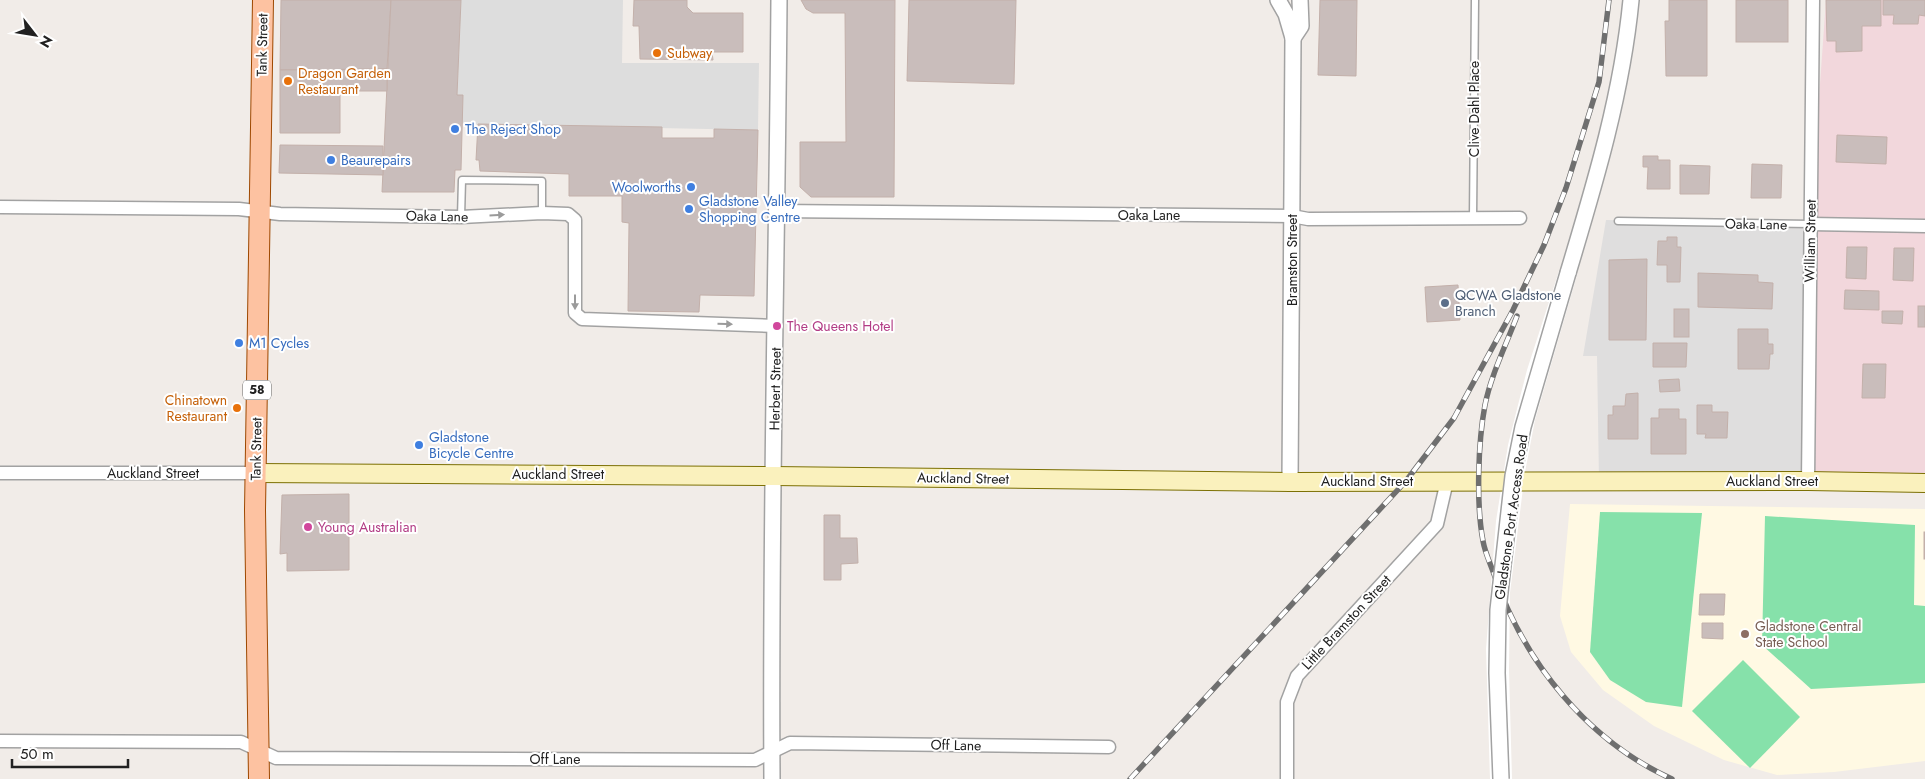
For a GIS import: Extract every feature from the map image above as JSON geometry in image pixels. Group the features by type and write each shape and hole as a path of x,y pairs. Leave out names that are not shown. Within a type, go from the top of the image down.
{"main road":[{"name":"Tank Street","path":"258,779 255,473 262,0"},
{"name":"Auckland Street","path":"255,473 1290,482 1808,481 1925,483"}],"street":[{"name":"Herbert Street","path":"772,779 772,476 776,326 779,0"},
{"name":"Bramston Street","path":"1278,0 1286,14 1293,38 1290,482"},
{"name":"Bramston Street","path":"1293,38 1300,26 1300,0"},
{"name":"Gladstone Port Access Road","path":"1501,779 1497,673 1498,610 1513,476 1523,427 1601,163 1614,108 1631,0"},
{"name":"William Street","path":"1808,481 1813,0"},
{"name":"Oaka Lane","path":"0,207 239,209 280,214 455,217 542,213 568,214 575,220 575,312 582,319 776,326"},
{"name":"Oaka Lane","path":"777,212 1292,216 1308,219 1520,218"},
{"name":"Oaka Lane","path":"1810,224 1925,226"},
{"name":"Auckland Street","path":"0,472 255,473"},
{"name":"Little Bramston Street","path":"1287,779 1287,702 1297,676 1437,524 1447,481"},
{"name":"Off Lane","path":"0,741 242,742 276,758 755,760 790,743 1109,747"}],"lane":[{"name":"Clive Dahl Place","path":"1473,218 1475,0"},
{"path":"455,217 462,180 542,181 542,213"},
{"name":"Oaka Lane","path":"1618,221 1810,224"}],"shaded area":[{"path":"461,0 623,0 622,63 759,63 758,130 462,124 463,95 457,95"},
{"path":"1826,0 1925,0 1925,483 1808,481 1810,224"},
{"path":"1606,220 1810,224 1808,481 1599,481 1597,356 1583,356"},
{"name":"Gladstone Central State School","path":"1570,504 1925,509 1925,761 1834,772 1777,775 1724,760 1654,726 1603,690 1571,652 1560,616"}],"green space":[{"path":"1600,512 1702,513 1682,707 1646,702 1610,680 1590,652"},
{"path":"1765,516 1915,525 1914,605 1925,606 1925,683 1811,689 1762,645"},
{"path":"1743,660 1800,717 1750,768 1692,711"}],"pier":[{"path":"1559,271 1577,275 1535,420 1525,472 1510,593 1509,670 1512,779 1490,779 1486,649 1496,521 1508,445 1518,405 1527,370"}],"building":[{"path":"281,0 391,0 387,69 280,70"},
{"path":"391,0 461,0 457,95 463,95 461,170 455,170 454,192 382,192"},
{"path":"634,0 687,0 687,7 693,13 743,13 743,52 712,52 713,60 640,59 639,26 633,26"},
{"path":"801,0 895,0 894,197 811,197 800,187 800,142 846,142 845,13 813,13 806,9"},
{"path":"909,0 1016,0 1014,84 907,81"},
{"path":"1320,0 1357,0 1356,76 1318,75"},
{"path":"1669,0 1707,0 1707,76 1666,76 1665,21 1669,21"},
{"path":"1736,0 1788,0 1788,42 1736,42"},
{"path":"1826,0 1881,0 1881,26 1862,26 1862,51 1836,52 1836,41 1827,41"},
{"path":"1883,0 1925,0 1925,16 1919,15 1918,24 1893,24 1894,15 1883,15"},
{"path":"387,69 387,91 340,91 340,133 280,133 280,70"},
{"name":"Gladstone Valley Shopping Centre","path":"478,124 662,127 662,138 714,138 714,129 758,130 754,296 700,295 699,312 628,311 629,223 622,222 622,196 569,196 569,174 480,171 479,160 476,160"},
{"path":"1837,135 1887,137 1886,164 1836,162"},
{"name":"Beaurepairs","path":"280,145 383,146 383,175 279,173"},
{"path":"1643,156 1658,156 1658,160 1670,160 1670,189 1647,189 1648,167 1643,167"},
{"path":"1752,164 1782,165 1781,198 1751,198"},
{"path":"1680,165 1710,166 1709,194 1680,194"},
{"path":"1667,237 1677,237 1677,247 1681,247 1680,282 1667,282 1667,265 1657,265 1658,241 1667,241"},
{"path":"1847,247 1867,247 1866,279 1846,278"},
{"path":"1894,248 1914,248 1913,281 1893,280"},
{"path":"1647,259 1646,340 1609,340 1609,260"},
{"path":"1698,273 1758,275 1758,282 1773,283 1772,309 1698,307"},
{"path":"1458,285 1460,320 1427,322 1425,287"},
{"path":"1845,290 1879,291 1879,310 1844,309"},
{"path":"1918,306 1925,306 1925,327 1918,327"},
{"path":"1674,309 1689,309 1689,337 1674,337"},
{"path":"1882,311 1903,311 1902,324 1882,323"},
{"path":"1738,329 1768,329 1768,344 1773,344 1773,354 1770,354 1769,369 1738,369"},
{"path":"1653,343 1687,343 1686,367 1653,367"},
{"path":"1863,364 1886,364 1885,398 1862,398"},
{"path":"1679,379 1680,391 1660,392 1659,380"},
{"path":"1638,393 1638,439 1608,439 1608,415 1613,415 1613,406 1625,406 1626,394"},
{"path":"1697,405 1712,405 1712,412 1728,412 1727,438 1705,438 1706,434 1697,434"},
{"path":"1659,409 1679,409 1679,419 1686,419 1686,454 1651,454 1651,418 1659,418"},
{"path":"349,494 349,570 287,571 287,553 280,554 282,495"},
{"path":"824,515 840,515 840,538 857,538 858,563 841,564 841,580 824,580"},
{"path":"1925,532 1925,559 1924,559"},
{"path":"1700,594 1725,594 1724,615 1699,615"},
{"path":"1702,623 1723,623 1723,639 1702,638"}],"railway":[{"path":"1130,779 1406,481 1454,418 1513,310 1544,245 1566,188 1599,82 1609,0"},
{"path":"1517,316 1491,383 1483,420 1479,455 1479,509 1483,541 1487,554 1508,609 1524,640 1542,669 1563,696 1613,744 1642,763 1672,779"}],"place":[{"name":"Subway","path":"657,53"},
{"name":"Dragon Garden Restaurant","path":"288,81"},
{"name":"The Reject Shop","path":"455,129"},
{"name":"Beaurepairs","path":"331,160"},
{"name":"Woolworths","path":"691,187"},
{"name":"Gladstone Valley Shopping Centre","path":"689,209"},
{"name":"QCWA Gladstone Branch","path":"1445,303"},
{"name":"The Queens Hotel","path":"777,326"},
{"name":"M1 Cycles","path":"239,343"},
{"name":"Chinatown Restaurant","path":"237,408"},
{"name":"Gladstone Bicycle Centre","path":"419,445"},
{"name":"Young Australian","path":"308,527"},
{"name":"Gladstone Central State School","path":"1745,634"}]}
